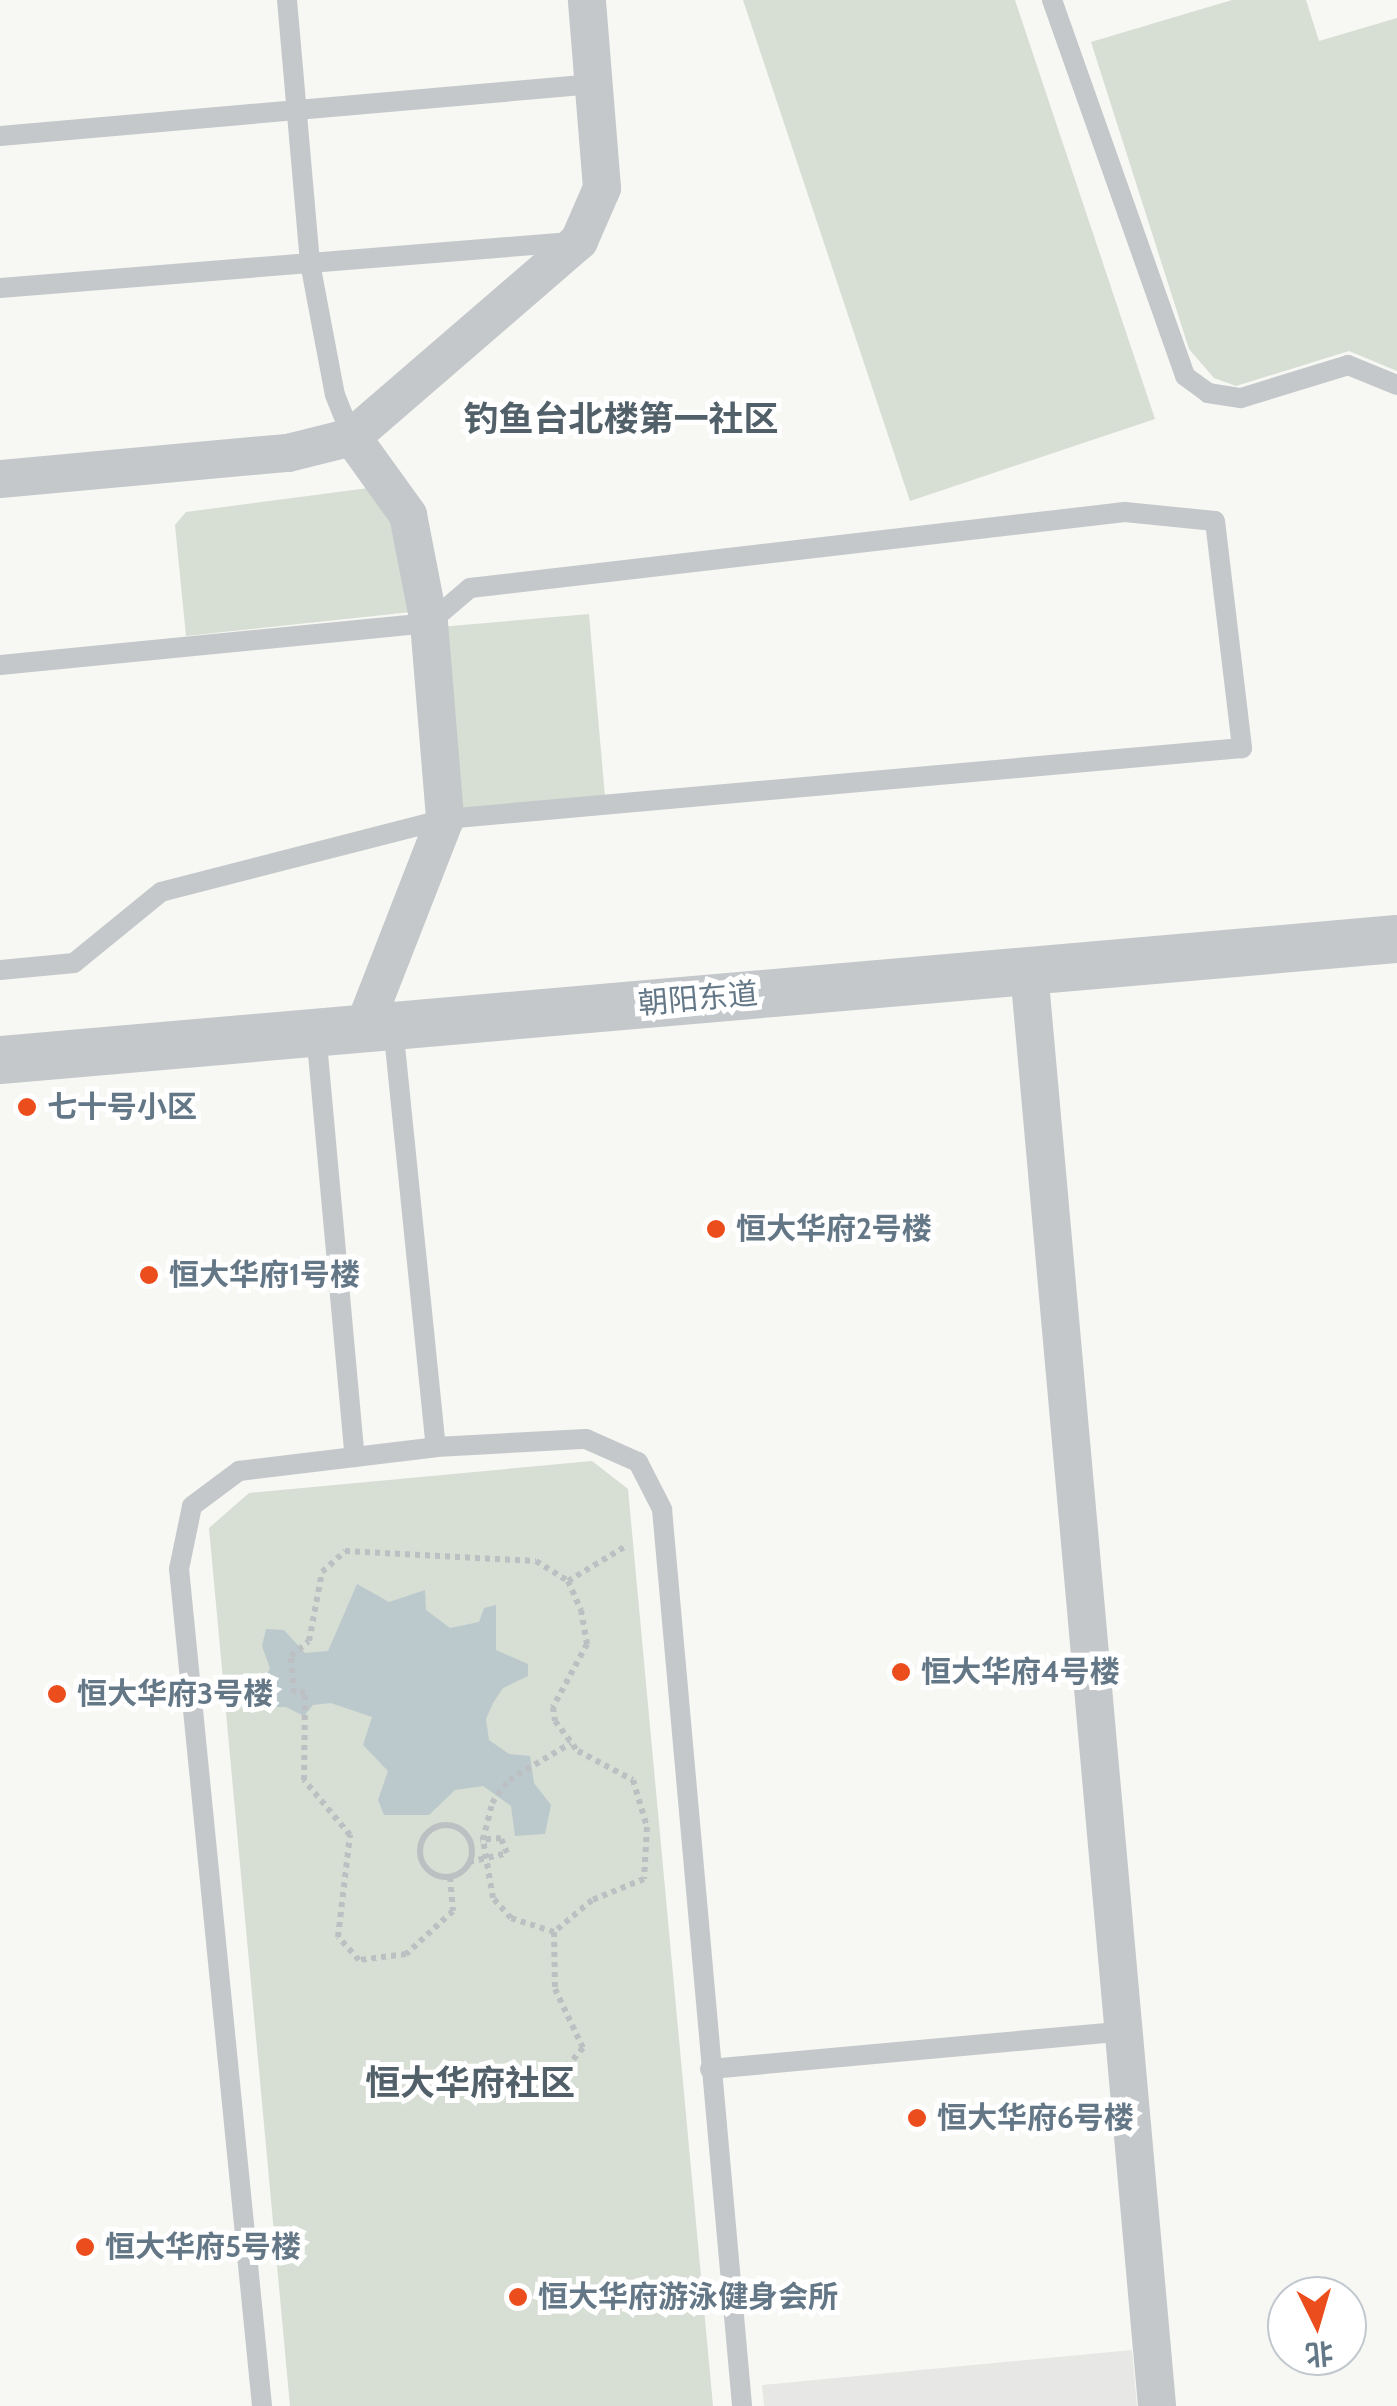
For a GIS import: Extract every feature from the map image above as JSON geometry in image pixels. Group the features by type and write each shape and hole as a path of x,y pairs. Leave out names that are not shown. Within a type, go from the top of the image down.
{"street":[{"path":"0,479 288,453 352,437 579,241 602,188 587,0"},
{"path":"352,437 408,516 429,623 445,819 378,1026"},
{"name":"朝阳东道","path":"0,1060 1397,939"},
{"path":"1029,971 1158,2406"}],"lane":[{"path":"288,0 310,263 334,395 352,437"},
{"path":"1052,0 1185,376 1208,393 1241,398 1348,365 1397,385"},
{"path":"0,136 594,84"},
{"path":"0,288 579,241"},
{"path":"0,666 429,623 470,588 1124,512 1215,521 1242,748 445,819 161,892 74,963 0,970"},
{"path":"378,1026 436,1447"},
{"path":"316,1032 355,1456"},
{"path":"262,2406 178,1568 192,1506 239,1471 436,1447 586,1439 638,1462 662,1508 742,2406"},
{"path":"710,2068 1126,2032"}],"path":[{"path":"568,1582 626,1546"},
{"path":"450,1877 452,1911 433,1936 406,1954 359,1960 338,1937 350,1835 304,1780 308,1721 305,1692 294,1693 291,1656 309,1640 322,1572 346,1551 536,1561 568,1582 587,1644 553,1707 572,1743 633,1780 648,1828 644,1878 592,1900 554,1932"},
{"path":"554,1932 510,1918 493,1898 484,1874 489,1811 531,1762 572,1743"},
{"path":"446,1825 470,1841 501,1838 508,1845 500,1859 470,1862 450,1877 433,1874 422,1861 424,1836 446,1825"},
{"path":"470,1841 470,1862"},
{"path":"554,1932 555,1990 582,2048 568,2065"}],"shaded area":[{"path":"743,0 1015,0 1155,419 910,501"},
{"path":"1232,0 1306,0 1319,41 1397,18 1397,371 1349,351 1236,386 1214,378 1189,349 1091,42"},
{"path":"384,486 411,612 186,636 175,525 186,512"},
{"path":"589,614 606,804 453,818 437,627"},
{"path":"592,1461 628,1489 713,2406 290,2406 209,1528 249,1493"},
{"path":"357,1584 389,1602 425,1590 426,1610 450,1628 479,1622 484,1608 496,1605 496,1650 528,1664 528,1676 503,1688 493,1703 486,1719 489,1740 509,1754 530,1756 534,1783 551,1805 545,1834 515,1836 511,1806 483,1786 455,1790 429,1815 384,1815 378,1800 388,1771 363,1745 372,1717 331,1703 313,1705 304,1716 286,1707 267,1707 260,1690 270,1668 262,1646 266,1629 284,1630 305,1653 328,1651"},
{"path":"1132,2350 1137,2406 764,2406 762,2385"}],"place":[{"name":"七十号小区","path":"27,1107"},
{"name":"恒大华府2号楼","path":"716,1229"},
{"name":"恒大华府1号楼","path":"149,1275"},
{"name":"恒大华府4号楼","path":"901,1672"},
{"name":"恒大华府3号楼","path":"57,1694"},
{"name":"恒大华府6号楼","path":"917,2118"},
{"name":"恒大华府5号楼","path":"85,2247"},
{"name":"恒大华府游泳健身会所","path":"518,2297"}],"district":[{"name":"钓鱼台北楼第一社区","path":"621,419"},
{"name":"恒大华府社区","path":"470,2083"}]}
